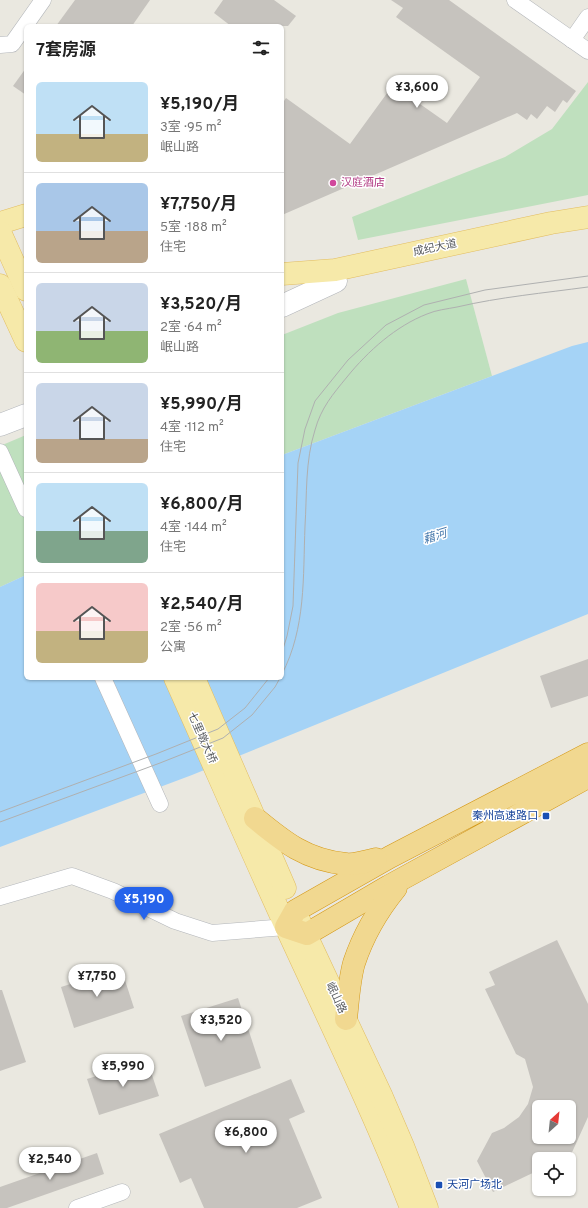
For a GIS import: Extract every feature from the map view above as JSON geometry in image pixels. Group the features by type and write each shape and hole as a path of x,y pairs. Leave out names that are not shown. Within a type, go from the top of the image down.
{"highway":[{"path":"588,754 390,857 291,919 307,934 588,777"},
{"path":"255,818 284,842 316,858 348,864 390,857"},
{"path":"346,1019 354,964 367,933 380,908 403,880"}],"main road":[{"path":"0,224 24,216"},
{"name":"成纪大道","path":"329,276 335,270 551,223 588,217"},
{"path":"0,224 24,224"},
{"path":"0,232 24,286"},
{"name":"成纪大道","path":"284,289 329,276 553,236 588,232"},
{"path":"0,285 24,336"},
{"path":"0,410 24,402"},
{"path":"0,425 24,416"},
{"name":"七里墩大桥","path":"176,680 235,794"},
{"name":"七里墩大桥","path":"195,680 235,794"},
{"name":"岷山路","path":"235,794 255,818 291,919"},
{"name":"岷山路","path":"235,794 291,919 411,1208"},
{"name":"岷山路","path":"307,934 403,1146 427,1208"}],"street":[{"path":"26,24 43,0"},
{"path":"515,0 588,51"},
{"path":"572,40 588,17"},
{"path":"0,45 12,44 24,27"},
{"path":"0,452 24,505"},
{"path":"104,680 160,804"},
{"path":"0,897 72,876 113,891 175,921 212,934 291,919"},
{"path":"76,1208 122,1192"}],"green space":[{"path":"588,82 588,195 358,240 352,217 505,157 552,129"},
{"path":"466,279 492,376 284,454 284,334 338,313"},
{"path":"24,436 24,576 0,587 0,446"}],"water":[{"name":"藉河","path":"588,342 588,614 192,775 0,847 0,587 24,576 24,680 284,680 284,454 572,346"}],"building":[{"path":"75,0 150,0 133,24 57,24"},
{"path":"223,0 274,0 296,16 288,26 284,26 284,24 228,24 214,13"},
{"path":"391,0 449,0 576,91 567,103 563,100 555,112 547,106 537,119 531,114 527,120 517,113 284,214 284,101 286,98 350,144 393,85 447,123 480,77 396,17 403,8"},
{"path":"24,71 24,94 13,86"},
{"path":"588,659 588,696 551,708 540,676"},
{"path":"557,940 588,1004 588,1117 576,1144 576,1100 532,1100 532,1144 576,1144 572,1152 532,1152 532,1173 493,1192 477,1161 492,1133 504,1128 519,1117 528,1104 533,1087 525,1059 516,1054 485,989 495,985 489,972"},
{"path":"121,968 134,1008 74,1028 61,987"},
{"path":"0,990 2,990 26,1062 0,1071"},
{"path":"238,998 261,1068 205,1087 181,1016"},
{"path":"147,1060 159,1096 99,1115 87,1079"},
{"path":"291,1079 305,1112 289,1119 322,1198 297,1208 204,1208 191,1178 180,1183 159,1134"},
{"path":"97,1153 104,1174 7,1208 0,1208 0,1187"}],"tram line":[{"path":"284,646 293,606 298,463 305,429 315,401 348,360 386,325 424,305 485,290 588,276"},
{"path":"284,670 290,657 295,639 302,602 307,478 312,442 321,415 337,389 355,367 383,340 404,325 427,314 489,300 588,287"},
{"path":"0,812 156,754 218,729 245,708 267,680"},
{"path":"0,822 223,738 252,715 279,680"}],"place":[{"name":"汉庭酒店","path":"333,183"},
{"name":"秦州高速路口","path":"546,816"},
{"name":"天河广场北","path":"439,1185"}]}
